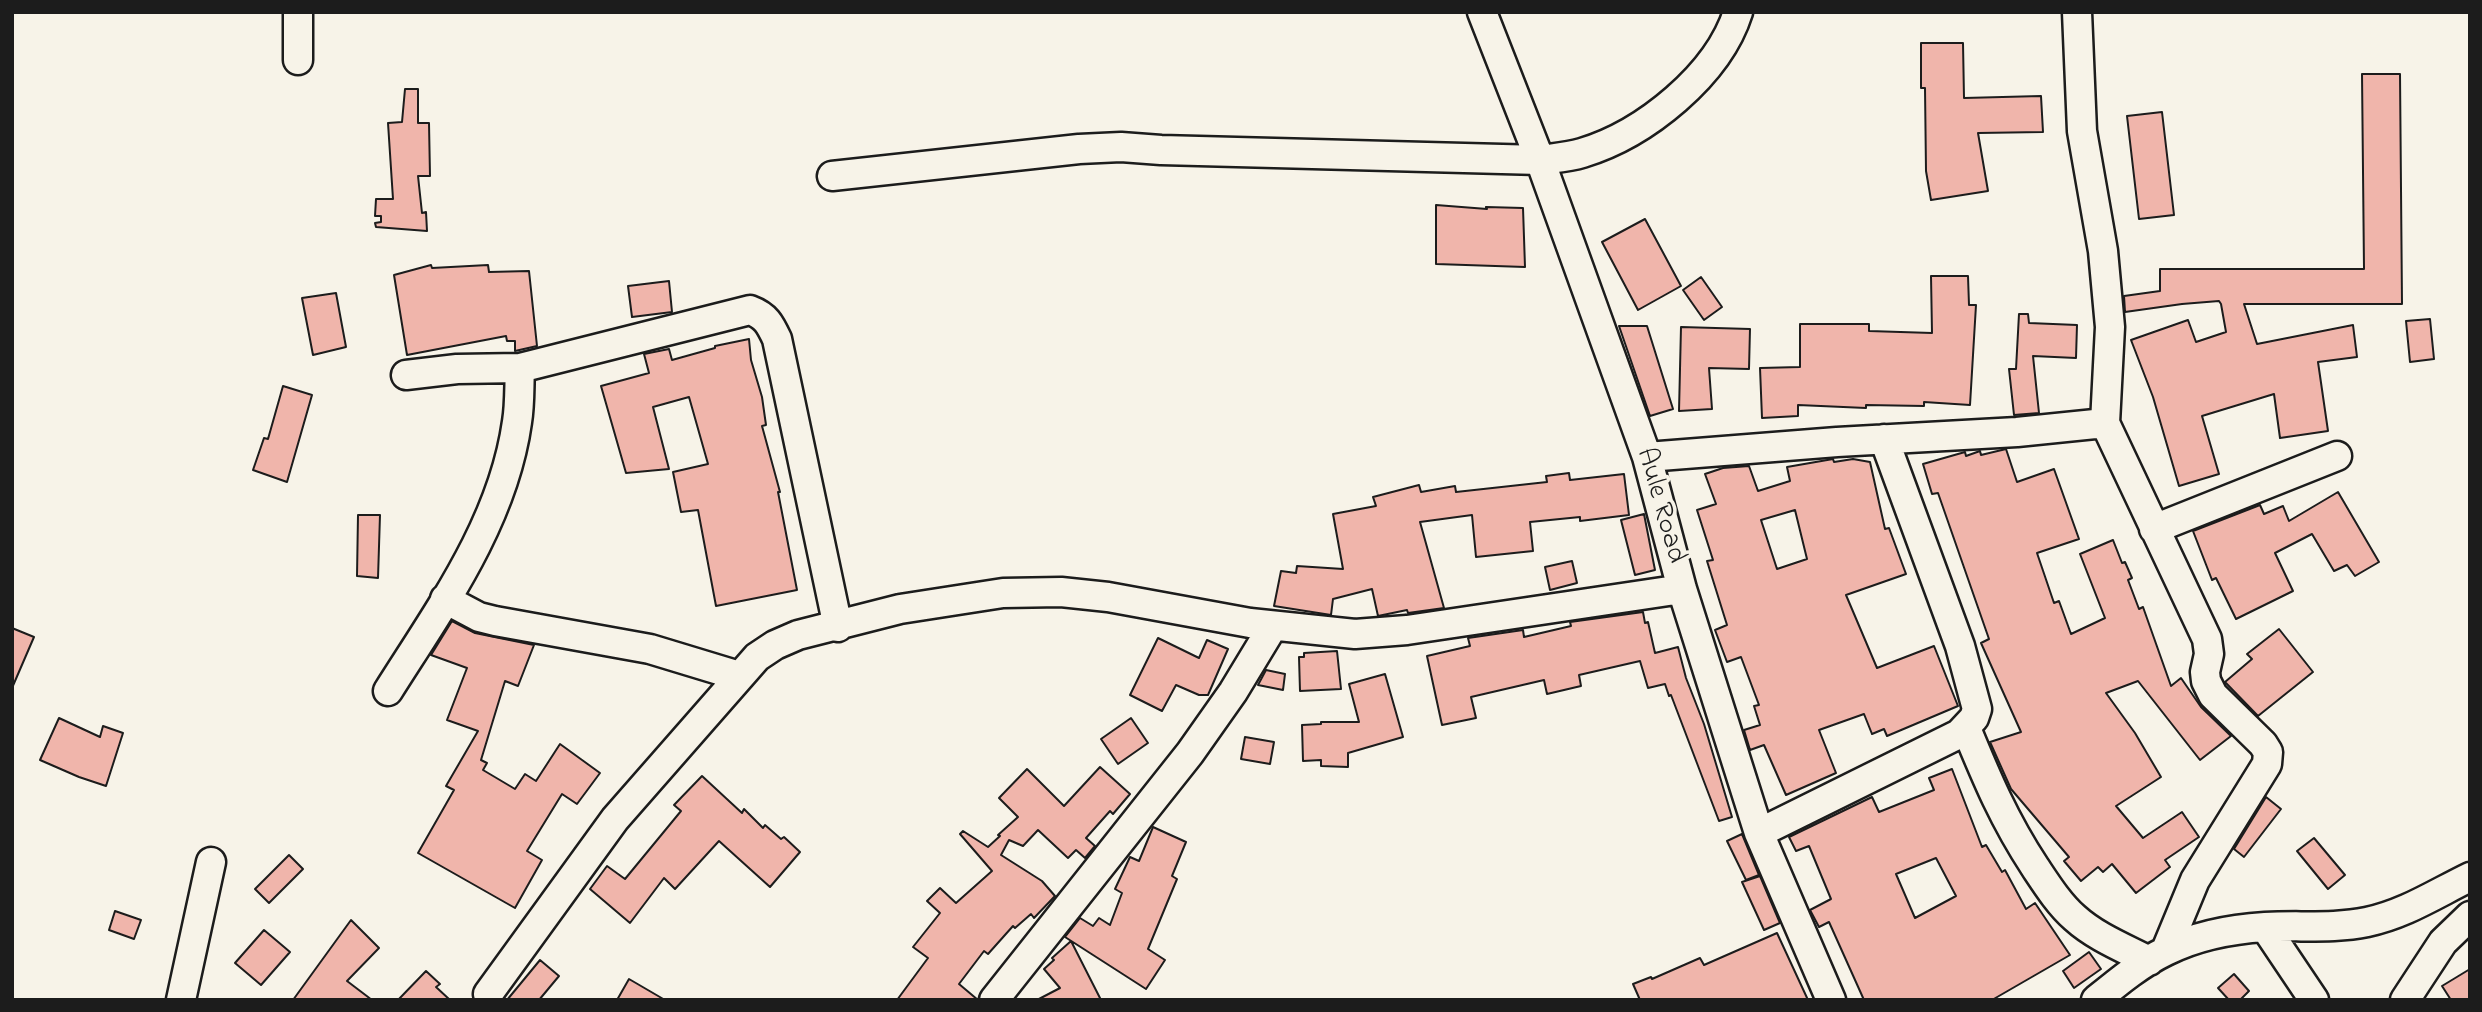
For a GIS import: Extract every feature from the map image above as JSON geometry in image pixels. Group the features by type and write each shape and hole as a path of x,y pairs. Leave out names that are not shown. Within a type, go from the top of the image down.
{"street":[{"path":"298,12 298,60"},
{"name":"Aule Road","path":"1482,12 1540,160 1647,457 1682,589 1759,833 1831,1000"},
{"path":"832,176 1079,149 1121,147 1540,160 1583,153 1617,138 1655,116 1686,90 1715,59 1738,12"},
{"path":"2077,12 2082,131 2102,251 2110,327 2105,423 2207,639 2209,654 2206,681 2213,695 2268,752 2267,764 2195,880 2157,956"},
{"path":"407,375 457,369 520,368 750,310 761,314 770,323 777,339 838,627"},
{"path":"388,691 445,599 489,520 507,469 517,421 520,368"},
{"path":"1647,457 2017,432 2105,423"},
{"path":"1759,833 1959,734 1974,718 1977,709 1971,680 1884,439"},
{"path":"2154,529 2337,456"},
{"path":"488,994 615,819 757,657 798,635 838,627 900,609 1003,593 1108,597 1250,624 1355,634 1407,630 1682,589"},
{"path":"445,599 479,617 650,649 739,676"},
{"path":"994,1000 1190,754 1233,692 1273,626"},
{"path":"1966,728 1997,803 2050,890 2074,917 2094,932 2157,956"},
{"path":"181,1000 211,862"},
{"path":"2096,1000 2157,956 2213,934 2265,927 2339,926 2367,922 2399,913 2470,877"},
{"path":"2405,1000 2443,942 2470,916"},
{"path":"2265,927 2314,1000"}],"building":[{"path":"1921,43 1963,43 1964,98 2041,96 2043,132 1978,133 1988,191 1931,200 1926,171 1925,88 1921,88"},
{"path":"2362,74 2400,74 2402,304 2244,304 2257,344 2353,325 2357,357 2318,362 2328,431 2280,438 2274,394 2202,416 2219,474 2179,486 2153,397 2131,340 2188,320 2196,342 2226,332 2221,304 2219,301 2182,304 2125,312 2124,296 2160,291 2160,269 2364,269"},
{"path":"405,89 418,89 418,123 429,123 430,176 418,176 427,231 376,227 375,223 381,222 381,216 375,216 376,199 393,199 388,123 402,122"},
{"path":"2162,112 2174,215 2139,219 2127,116"},
{"path":"1436,205 1487,209 1486,207 1523,208 1525,267 1436,264"},
{"path":"1645,219 1681,286 1638,310 1602,242"},
{"path":"431,265 432,268 488,265 489,272 529,271 537,346 515,351 515,341 507,341 506,336 407,355 394,275"},
{"path":"1931,276 1968,276 1969,305 1976,305 1970,405 1924,402 1924,406 1866,405 1866,408 1798,405 1798,416 1762,418 1760,368 1800,367 1800,324 1869,324 1869,331 1932,333"},
{"path":"1701,277 1722,307 1704,320 1683,290"},
{"path":"669,281 672,312 632,317 628,286"},
{"path":"336,293 346,347 313,355 302,298"},
{"path":"2019,314 2028,314 2029,323 2077,325 2076,358 2033,356 2039,413 2014,415 2009,369 2016,369"},
{"path":"2430,319 2434,359 2410,362 2406,321"},
{"path":"1619,326 1647,326 1673,409 1650,416"},
{"path":"1681,327 1750,329 1749,369 1709,368 1712,409 1679,411"},
{"path":"749,339 751,360 762,397 766,425 762,426 780,492 797,590 716,606 698,510 681,512 673,472 708,464 689,397 653,407 669,469 626,473 601,386 649,373 644,354 669,349 672,360 715,346"},
{"path":"283,386 312,395 287,482 253,470 264,438 268,439"},
{"path":"2006,449 2017,482 2054,469 2079,539 2037,553 2054,603 2059,601 2071,634 2105,618 2080,554 2113,540 2122,563 2125,562 2132,578 2128,580 2139,609 2143,607 2171,686 2181,678 2201,707 2231,736 2200,760 2138,681 2106,693 2135,733 2161,777 2116,806 2143,838 2182,812 2199,837 2165,860 2170,867 2136,893 2112,864 2103,872 2098,867 2081,881 2064,861 2069,857 2011,789 1990,742 2021,732 1981,643 1989,639 1938,493 1932,494 1923,464 1965,452 1966,456 1980,451 1981,455"},
{"path":"1833,459 1834,462 1853,459 1870,462 1885,529 1889,528 1906,574 1846,595 1877,668 1934,646 1958,706 1887,736 1884,729 1872,734 1864,714 1819,730 1836,773 1786,795 1764,745 1750,750 1744,730 1760,725 1754,706 1759,705 1741,657 1727,662 1715,630 1727,625 1707,561 1713,560 1697,510 1716,504 1705,474 1723,468 1749,466 1758,491 1790,481 1787,467","holes":["1795,510 1807,559 1777,569 1761,520"]},
{"path":"1569,473 1570,480 1624,474 1629,515 1580,521 1580,517 1530,522 1533,551 1476,557 1472,515 1420,522 1444,608 1408,613 1407,610 1378,616 1372,589 1333,599 1331,615 1274,606 1281,571 1296,573 1297,566 1343,569 1333,514 1376,506 1373,497 1419,485 1421,492 1455,486 1456,492 1547,482 1546,476"},
{"path":"2338,492 2379,562 2355,576 2347,565 2334,571 2312,534 2275,553 2293,591 2236,619 2216,578 2212,580 2193,531 2260,505 2264,514 2283,506 2289,521"},
{"path":"1644,514 1655,570 1635,575 1621,520"},
{"path":"358,515 380,515 378,578 357,576"},
{"path":"1572,561 1577,583 1550,590 1545,567"},
{"path":"1643,612 1655,653 1678,647 1732,817 1719,821 1671,695 1669,696 1665,684 1648,688 1640,661 1579,675 1581,686 1547,694 1544,680 1471,697 1476,718 1442,725 1427,656 1470,646 1468,638 1523,630 1524,637 1571,626 1570,622"},
{"path":"452,621 475,633 534,645 518,686 505,681 481,760 487,763 483,770 515,789 525,774 536,781 560,744 600,773 577,804 562,794 527,851 542,860 515,908 418,853 454,790 446,786 478,731 447,720 467,668 431,655"},
{"path":"12,628 34,637 12,688"},
{"path":"2279,629 2313,672 2258,716 2225,682 2252,659 2247,654"},
{"path":"1158,638 1199,658 1207,640 1228,649 1208,695 1199,695 1176,685 1162,711 1130,695"},
{"path":"1337,651 1341,689 1300,691 1299,657 1304,657 1304,653"},
{"path":"1266,670 1285,674 1283,690 1258,685"},
{"path":"1385,674 1403,737 1348,753 1348,767 1321,766 1321,760 1303,761 1302,725 1359,722 1349,684"},
{"path":"59,718 100,737 103,726 123,733 106,786 40,760"},
{"path":"1131,718 1148,743 1118,764 1101,739"},
{"path":"1245,737 1274,742 1270,764 1241,759"},
{"path":"1100,767 1130,794 1113,814 1110,811 1086,838 1095,846 1085,858 1076,850 1068,858 1038,830 1023,846 1009,840 1001,855 1042,881 1055,896 1034,918 1031,914 1015,928 1013,926 988,954 984,951 959,984 978,1000 897,1000 928,958 913,947 940,913 927,901 940,888 956,903 992,871 960,834 963,831 988,847 1000,836 998,835 1018,817 999,798 1027,769 1064,806"},
{"path":"1952,769 1982,847 1986,845 2002,872 2005,870 2026,909 2035,903 2070,955 1992,1000 1864,1000 1829,922 1819,927 1810,910 1831,899 1809,846 1796,851 1789,837 1872,797 1879,812 1934,790 1929,778","holes":["1936,858 1956,896 1915,918 1896,874"]},
{"path":"702,776 742,813 744,809 763,828 765,825 781,839 784,837 800,852 770,887 719,841 675,889 664,878 630,923 590,889 607,866 625,879 681,811 674,805"},
{"path":"2266,797 2281,809 2244,857 2234,849"},
{"path":"1153,827 1186,842 1172,876 1177,879 1148,949 1165,960 1146,989 1065,937 1080,918 1093,926 1099,918 1110,925 1122,893 1115,889 1130,857 1139,861"},
{"path":"1742,834 1759,875 1746,880 1727,841"},
{"path":"2314,838 2345,875 2328,889 2297,851"},
{"path":"289,855 303,869 269,903 255,889"},
{"path":"1760,876 1780,923 1764,930 1742,882"},
{"path":"115,911 141,920 134,939 109,930"},
{"path":"351,920 379,948 347,981 372,1000 293,1000"},
{"path":"264,930 290,952 261,985 235,963"},
{"path":"1777,933 1808,1000 1640,1000 1633,984 1651,977 1652,979 1700,958 1704,965"},
{"path":"1071,941 1101,1000 1037,1000 1060,988 1044,969"},
{"path":"2089,952 2101,969 2074,988 2063,971"},
{"path":"540,960 559,976 539,1000 507,1000"},
{"path":"2470,969 2470,1000 2451,1000 2442,986"},
{"path":"426,971 440,984 436,987 450,1000 398,1000"},
{"path":"2234,974 2249,991 2240,1000 2229,1000 2218,988"},
{"path":"629,979 665,1000 617,1000"}]}
